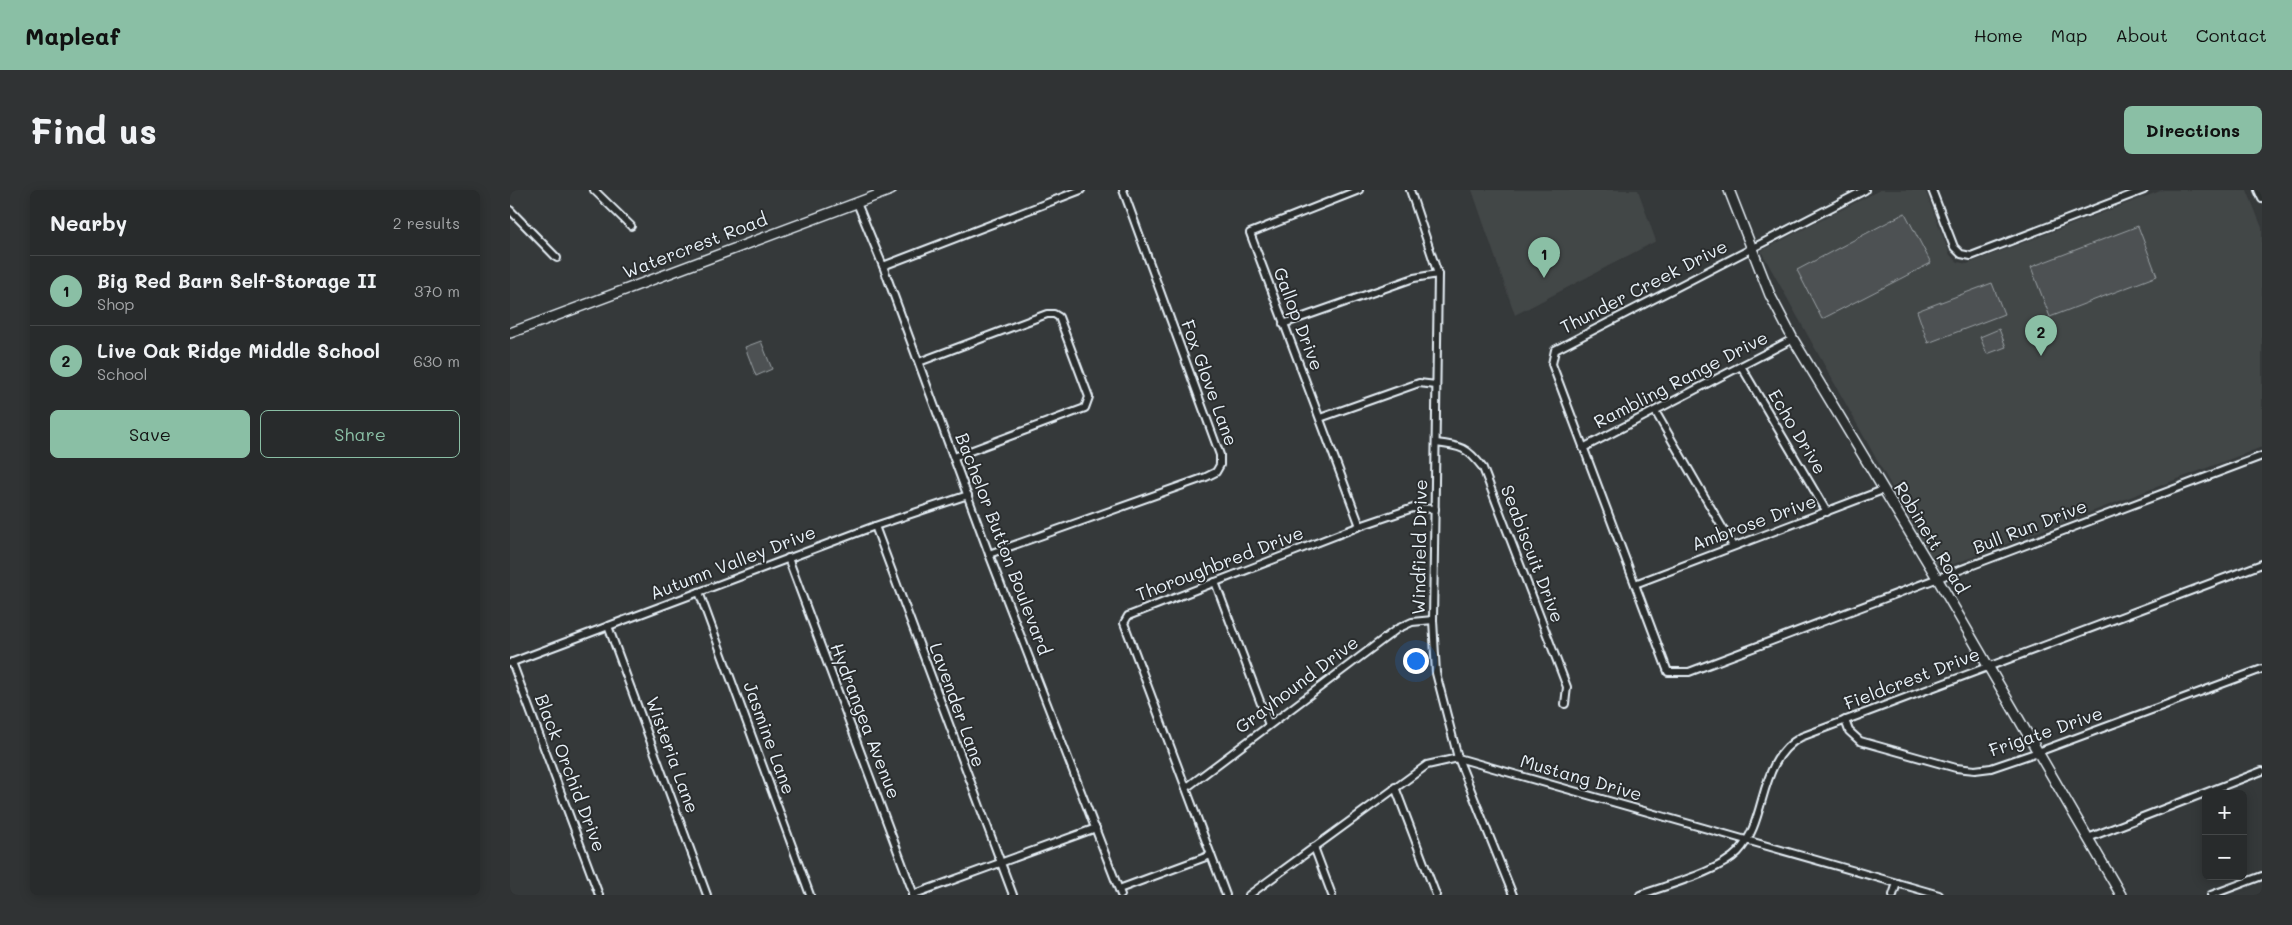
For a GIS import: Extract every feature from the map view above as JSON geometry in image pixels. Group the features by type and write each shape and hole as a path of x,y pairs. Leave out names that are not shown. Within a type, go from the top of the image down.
{"street":[{"path":"594,190 631,226"},
{"name":"Watercrest Road","path":"510,333 891,190"},
{"path":"883,266 1081,190"},
{"name":"Fox Glove Lane","path":"989,554 1206,477 1216,472 1220,465 1220,455 1123,190"},
{"name":"Gallop Drive","path":"1359,190 1250,233 1360,526"},
{"name":"Windfield Drive","path":"1410,190 1438,274 1433,620 1436,673 1458,758 1513,895"},
{"name":"Robinett Road","path":"1729,190 1770,295 1793,339 1937,578 2121,895"},
{"name":"Thunder Creek Drive","path":"1668,672 1552,364 1555,350 1865,190"},
{"path":"1932,190 1954,247 1961,254 1971,256 2144,190"},
{"path":"2258,190 2262,199"},
{"name":"Bachelor Button Boulevard","path":"857,203 883,266 989,554 1120,892"},
{"path":"510,210 557,258"},
{"path":"1283,324 1414,278 1438,274"},
{"path":"919,362 1046,314 1054,314 1059,317 1086,388 1089,397 1085,408 954,457"},
{"name":"Rambling Range Drive","path":"1583,448 1793,339"},
{"name":"Echo Drive","path":"1741,366 1827,512"},
{"path":"1320,418 1418,383 1436,385"},
{"path":"1655,411 1733,546"},
{"name":"Seabiscuit Drive","path":"1436,443 1460,446 1474,456 1484,468 1567,687 1565,704"},
{"name":"Bull Run Drive","path":"1668,672 1689,672 2262,456"},
{"name":"Ambrose Drive","path":"1635,584 1883,490"},
{"name":"Autumn Valley Drive","path":"511,663 874,526 968,495"},
{"name":"Thoroughbred Drive","path":"1226,895 1124,623 1128,616 1360,526 1413,508 1435,509"},
{"name":"Lavender Lane","path":"874,526 999,863 1013,895"},
{"name":"Hydrangea Avenue","path":"788,558 913,895"},
{"name":"Fieldcrest Drive","path":"1640,895 1718,866 1738,853 1748,841 1772,768 1784,749 1801,736 2262,564"},
{"path":"1215,582 1269,725"},
{"name":"Jasmine Lane","path":"699,592 810,895"},
{"name":"Grayhound Drive","path":"1186,788 1397,629 1412,622 1433,620"},
{"name":"Wisteria Lane","path":"608,626 707,895"},
{"name":"Black Orchid Drive","path":"511,663 599,895"},
{"name":"Frigate Drive","path":"1845,720 1849,731 1860,741 1956,768 1975,770 1991,768 2038,752 2262,668"},
{"name":"Mustang Drive","path":"1249,895 1427,765 1458,758 1939,895"},
{"path":"2088,838 2262,771"},
{"path":"1395,787 1436,895"},
{"path":"913,895 1096,828"},
{"path":"1314,847 1332,895"},
{"path":"1120,892 1211,855"},
{"path":"2211,895 2262,876"},
{"path":"1893,895 1897,883"}],"shaded area":[{"path":"1472,190 1638,190 1656,241 1515,315"},
{"path":"1880,190 1925,190 1950,255 1958,262 1967,264 2163,190 2247,190 2262,228 2262,447 1938,570 1761,251"},
{"path":"1905,213 1931,263 1822,319 1797,270"},
{"path":"2138,226 2157,276 2050,317 2031,267"},
{"path":"1992,283 2004,314 1928,343 1917,311"},
{"path":"1999,329 2006,347 1987,354 1980,337"},
{"path":"761,341 772,369 756,376 745,347"}],"place":[{"name":"Big Red Barn Self-Storage II","path":"1544,278"},
{"name":"Live Oak Ridge Middle School","path":"2041,356"}]}
